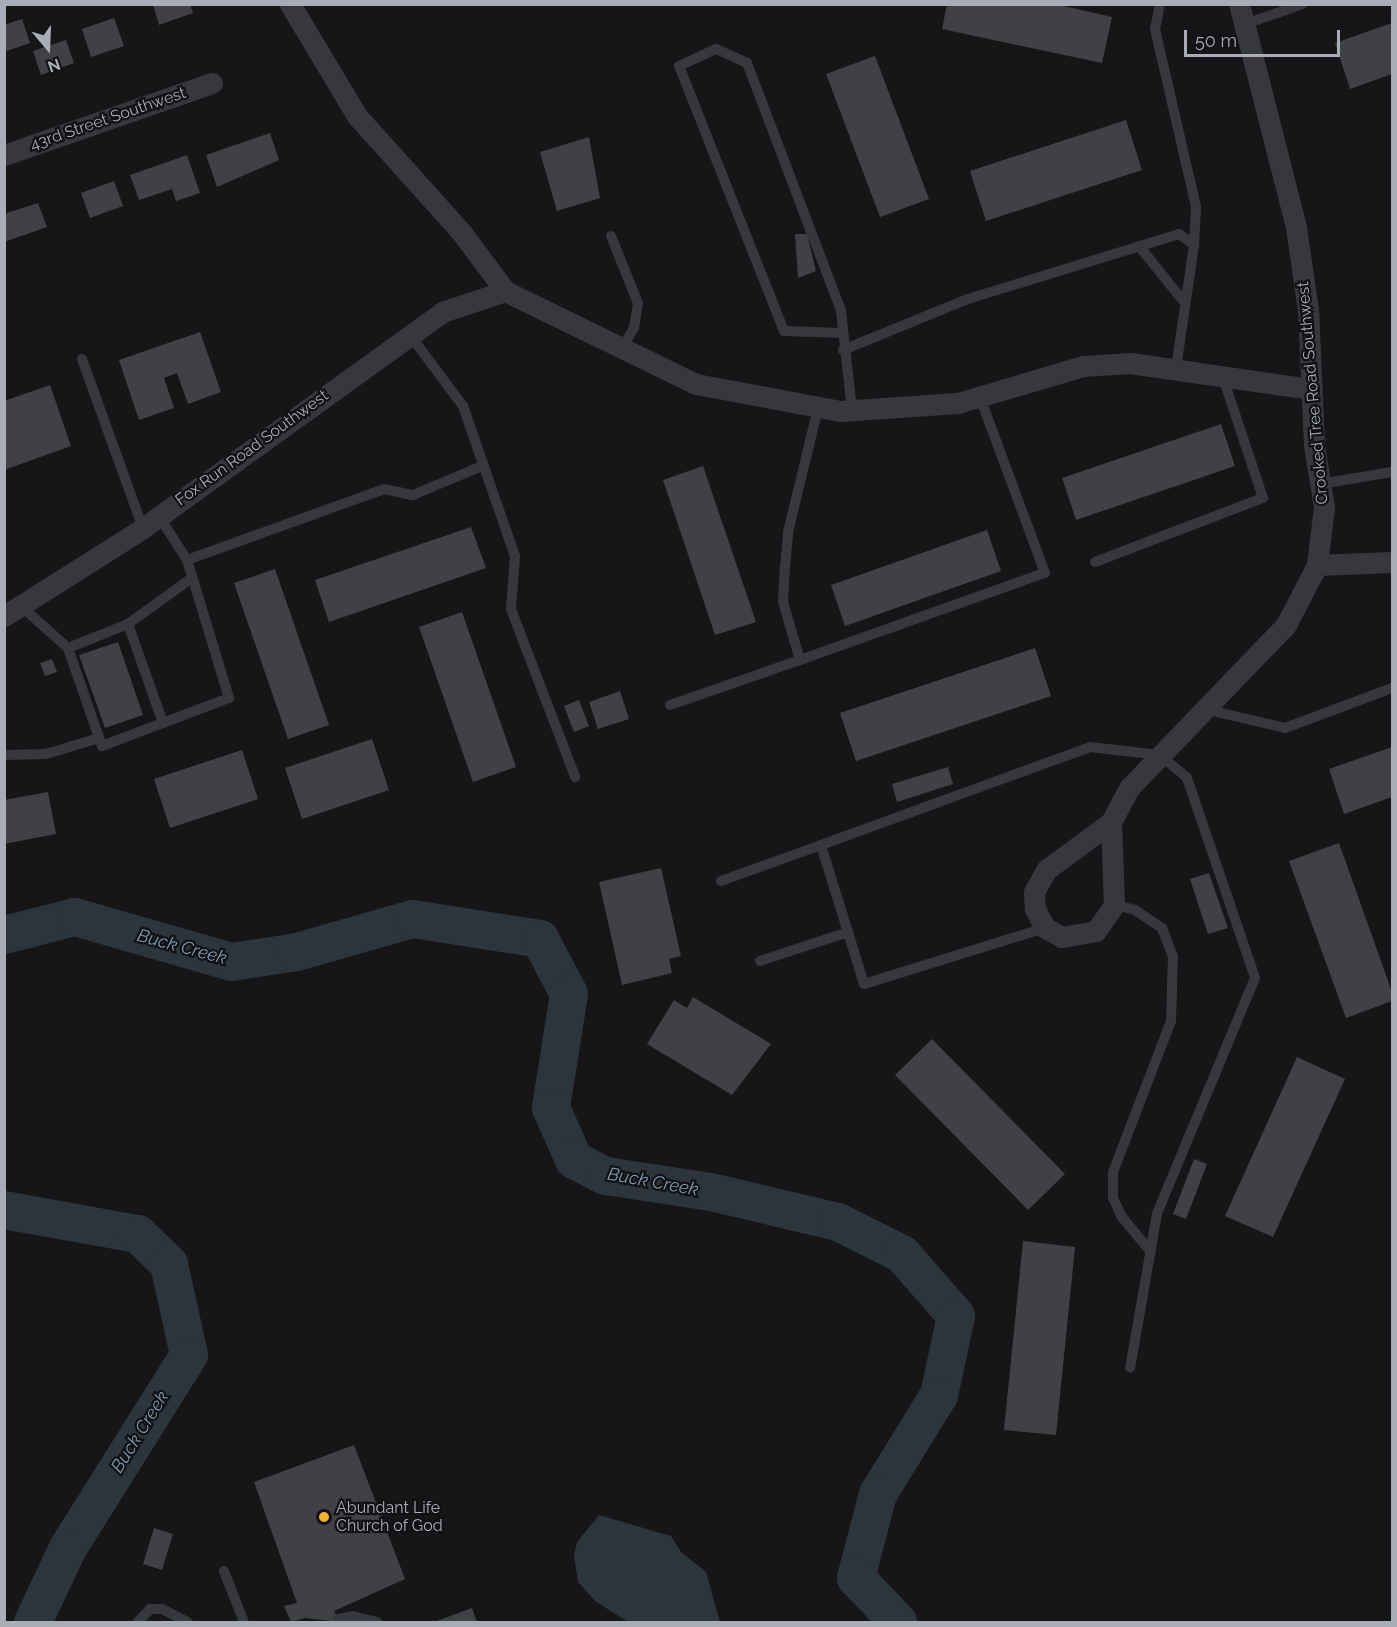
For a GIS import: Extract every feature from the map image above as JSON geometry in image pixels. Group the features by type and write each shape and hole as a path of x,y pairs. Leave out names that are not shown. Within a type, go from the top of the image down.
{"street":[{"path":"290,4 357,116 462,233 505,291 621,351 696,384 818,408 852,410 980,397 1083,366 1130,363 1311,389"},
{"name":"Crooked Tree Road Southwest","path":"1045,928 1034,892 1046,870 1112,822 1130,787 1286,625 1317,565 1324,507 1296,227 1242,14"},
{"name":"43rd Street Southwest","path":"4,155 212,83"},
{"name":"Fox Run Road Southwest","path":"13,611 151,522 442,312 505,291"},
{"path":"1317,565 1392,562"},
{"name":"Crooked Tree Road Southwest","path":"1112,822 1114,905"},
{"path":"1045,928 1062,938 1082,938 1096,931 1114,905"}],"lane":[{"path":"1160,4 1155,29 1196,207 1194,245 1176,368"},
{"path":"1242,14 1303,4"},
{"path":"842,333 784,331 679,66 716,49 747,63 841,311 843,350 852,410"},
{"path":"843,350 968,299 1138,246 1179,234 1194,245"},
{"path":"611,236 638,303 634,328 621,351"},
{"path":"1138,246 1185,303"},
{"path":"410,335 463,406 515,556 512,609 575,777"},
{"path":"13,611 68,648 102,746 229,698 189,580 187,560 151,522 82,359"},
{"path":"1095,562 1263,498 1222,375"},
{"path":"670,705 1045,573 980,397"},
{"path":"800,660 783,602 785,568 788,532 818,408"},
{"path":"187,560 384,489 413,495 484,465"},
{"path":"1320,484 1392,472"},
{"path":"68,648 128,624 189,580"},
{"path":"128,624 163,723"},
{"path":"1203,709 1286,728 1392,688"},
{"path":"4,755 46,754 99,738"},
{"path":"721,881 1090,747 1160,755 1187,778 1255,978 1157,1214 1130,1368"},
{"path":"821,845 864,984 1045,928"},
{"path":"1114,905 1135,910 1161,928 1173,956 1171,1021 1113,1172 1113,1198 1122,1217 1150,1252"},
{"path":"760,960 848,932"},
{"path":"224,1571 244,1623"},
{"path":"138,1623 150,1609 162,1609 188,1623"},
{"path":"338,1619 353,1616 377,1623"}],"shaded area":[{"path":"599,1515 671,1536 681,1552 706,1572 720,1622 628,1622 595,1601 578,1582 574,1556 577,1542"}],"building":[{"path":"153,4 190,4 193,13 159,25"},
{"path":"947,4 1055,4 1112,17 1102,63 942,29"},
{"path":"114,18 124,46 91,57 82,29"},
{"path":"22,19 30,43 4,52 4,25"},
{"path":"1392,23 1392,74 1350,89 1335,43"},
{"path":"66,40 74,63 41,75 33,51"},
{"path":"875,56 929,199 880,217 826,74"},
{"path":"1126,120 1142,170 986,221 970,171"},
{"path":"270,133 279,160 217,187 206,155"},
{"path":"589,137 600,198 557,211 540,152"},
{"path":"187,155 200,193 176,201 172,189 139,200 130,175"},
{"path":"114,181 123,206 90,218 81,193"},
{"path":"38,203 47,227 4,242 4,214"},
{"path":"795,234 807,234 816,271 798,278"},
{"path":"200,332 221,392 188,404 177,373 164,378 174,408 139,420 119,360"},
{"path":"50,385 71,446 4,470 4,401"},
{"path":"1221,424 1235,466 1076,520 1062,478"},
{"path":"703,466 756,622 715,635 663,480"},
{"path":"471,527 486,568 329,622 315,580"},
{"path":"987,530 1001,571 845,626 831,585"},
{"path":"275,569 329,725 288,739 234,583"},
{"path":"462,612 516,767 473,782 419,627"},
{"path":"118,642 143,715 105,728 79,655"},
{"path":"1035,648 1051,696 856,761 840,713"},
{"path":"52,659 57,672 45,676 40,663"},
{"path":"620,691 629,719 598,729 589,702"},
{"path":"579,700 589,726 574,732 564,706"},
{"path":"372,739 389,790 302,819 285,768"},
{"path":"1392,747 1392,797 1344,814 1329,769"},
{"path":"242,750 258,799 170,828 154,779"},
{"path":"948,767 953,784 897,802 892,784"},
{"path":"48,792 56,834 4,844 4,800"},
{"path":"1339,843 1392,992 1392,1001 1346,1018 1289,861"},
{"path":"661,868 681,956 669,959 672,973 622,985 599,882"},
{"path":"1209,873 1228,928 1208,934 1190,879"},
{"path":"693,997 771,1044 732,1095 647,1044 674,1000 687,1008"},
{"path":"932,1039 1065,1174 1028,1210 895,1075"},
{"path":"1297,1057 1345,1079 1273,1237 1225,1216"},
{"path":"1194,1159 1207,1164 1186,1219 1173,1214"},
{"path":"1023,1241 1075,1247 1056,1435 1004,1430"},
{"name":"Abundant Life Church of God","path":"354,1445 405,1579 334,1611 340,1622 305,1618 291,1622 284,1606 297,1603 254,1482"},
{"path":"154,1528 173,1534 162,1570 143,1564"},
{"path":"472,1608 477,1622 434,1622"}],"waterway":[{"name":"Buck Creek","path":"4,935 75,917 232,962 297,952 413,919 540,939 569,994 551,1108 574,1160 606,1176 711,1192 838,1222 902,1254 956,1316 939,1395 878,1494 856,1578 898,1622"},
{"name":"Buck Creek","path":"4,1210 138,1234 169,1264 189,1355 68,1548 33,1622"}],"place":[{"name":"Abundant Life Church of God","path":"324,1517"}]}
